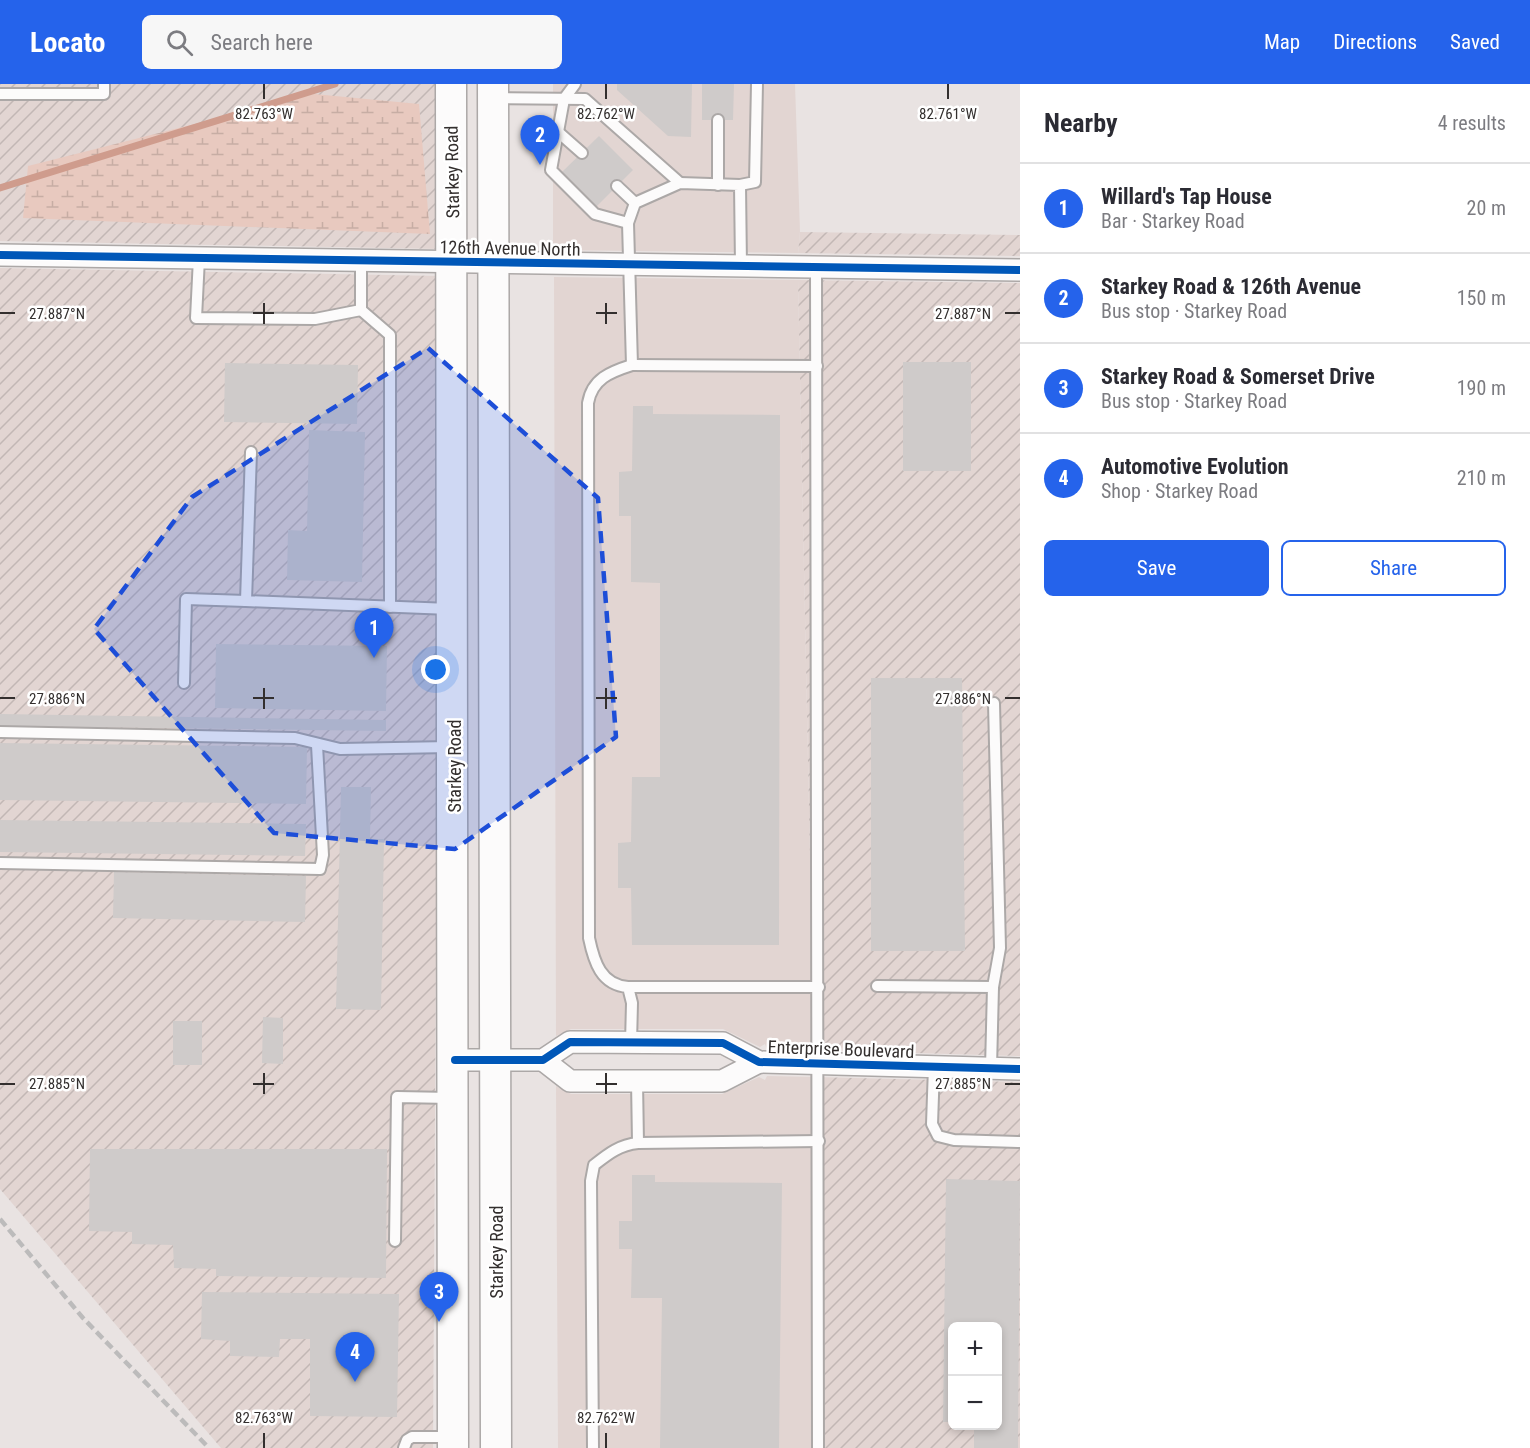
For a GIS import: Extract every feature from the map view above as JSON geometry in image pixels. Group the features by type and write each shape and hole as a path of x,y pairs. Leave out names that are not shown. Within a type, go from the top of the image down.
{"main road":[{"name":"Starkey Road","path":"452,84 455,1060 453,1443"},
{"name":"Starkey Road","path":"493,91 496,1448"}],"street":[{"name":"126th Avenue North","path":"0,255 1020,270"},
{"name":"Enterprise Boulevard","path":"759,1062 722,1081 570,1081 543,1060 570,1042 723,1043 759,1062 1020,1069"},
{"path":"455,1060 543,1060"}],"lane":[{"path":"0,94 104,94 104,84"},
{"path":"575,84 564,99 551,170 595,214 628,223"},
{"path":"632,365 628,223 635,203 680,183 740,185 755,182 757,84"},
{"path":"493,91 564,99 585,99 680,183"},
{"path":"718,120 718,185"},
{"path":"558,131 582,153"},
{"path":"740,185 741,266"},
{"path":"617,186 635,203"},
{"path":"200,258 196,318 315,319 361,310"},
{"path":"361,261 361,310 390,335 390,607"},
{"path":"816,267 818,1448"},
{"path":"817,366 632,365 598,380 590,391 588,403 589,938 596,966 606,979 618,986 819,987"},
{"path":"246,601 252,452"},
{"path":"184,683 186,599 453,609"},
{"path":"992,1068 993,987 1000,948 994,703"},
{"path":"0,732 295,738 340,749 454,747"},
{"path":"0,863 320,869 323,855 317,745"},
{"path":"878,986 993,987"},
{"path":"628,987 632,1003 631,1043"},
{"path":"934,1067 932,1125 938,1136 954,1140 1020,1142"},
{"path":"637,1081 638,1143"},
{"path":"395,1241 397,1097 455,1098"},
{"path":"593,1448 591,1181 594,1165 609,1152 626,1144 819,1142"},
{"path":"404,1448 407,1440 412,1437 453,1443"}],"highlighted area":[{"path":"428,348 598,498 616,737 455,849 274,833 94,629 192,497"}],"shaded area":[{"path":"0,84 439,84 440,249 0,241"},
{"path":"553,84 795,84 800,232 798,253 553,250"},
{"path":"800,232 1020,235 1020,256 798,253"},
{"path":"0,268 440,276 433,1448 221,1448 0,1189"},
{"path":"554,277 798,280 814,1050 767,1049 765,1044 760,1047 723,1029 571,1029 556,1036"},
{"path":"798,280 1020,283 1020,1056 814,1050"},
{"path":"767,1076 815,1077 822,1448 558,1448 556,1086 571,1094 722,1094 759,1077 765,1080"},
{"path":"815,1077 1020,1082 1020,1448 822,1448"}],"green space":[{"path":"314,94 419,104 430,234 23,218 28,166"}],"building":[{"path":"617,84 692,84 691,137 668,136 617,90"},
{"path":"702,84 734,84 733,120 702,120"},
{"path":"599,136 633,170 595,208 561,173"},
{"path":"903,362 971,362 971,471 903,471"},
{"path":"225,363 358,365 357,424 224,422"},
{"path":"633,406 653,406 653,414 780,415 779,945 632,945 631,888 618,888 618,843 631,842 632,777 660,777 660,583 631,582 631,516 619,516 619,472 632,471"},
{"path":"309,430 365,432 362,582 287,580 288,530 307,531"},
{"path":"216,644 387,646 386,711 215,708"},
{"path":"871,678 962,678 965,951 871,951"},
{"path":"0,714 386,720 386,731 0,726"},
{"path":"0,743 307,747 306,804 0,800"},
{"path":"341,787 371,787 370,839 384,839 381,1010 336,1009"},
{"path":"0,820 306,824 305,856 0,852"},
{"path":"114,872 306,876 305,922 113,918"},
{"path":"263,1017 283,1018 283,1064 262,1063"},
{"path":"173,1021 202,1021 202,1065 173,1065"},
{"path":"90,1149 387,1149 386,1278 216,1276 216,1269 174,1268 173,1245 132,1244 132,1232 89,1231"},
{"path":"632,1175 655,1175 655,1182 782,1183 779,1448 660,1448 662,1298 631,1298 632,1249 619,1249 619,1221 632,1221"},
{"path":"946,1179 1020,1181 1018,1448 974,1448 974,1430 1002,1430 1002,1322 948,1322 948,1422 943,1422"},
{"path":"202,1292 399,1294 397,1417 310,1416 310,1339 280,1339 279,1357 230,1356 230,1341 201,1339"}],"waterway":[{"path":"0,188 335,84"}],"railway":[{"path":"0,1219 83,1318 209,1448"}],"cycle path":[{"path":"0,255 1020,270"},
{"path":"455,1060 543,1060 570,1042 723,1043 759,1062 1020,1069"}],"place":[{"name":"Starkey Road & 126th Avenue","path":"540,165"},
{"name":"Willard's Tap House","path":"374,658"},
{"name":"Starkey Road & Somerset Drive","path":"439,1322"},
{"name":"Automotive Evolution","path":"355,1382"}]}
